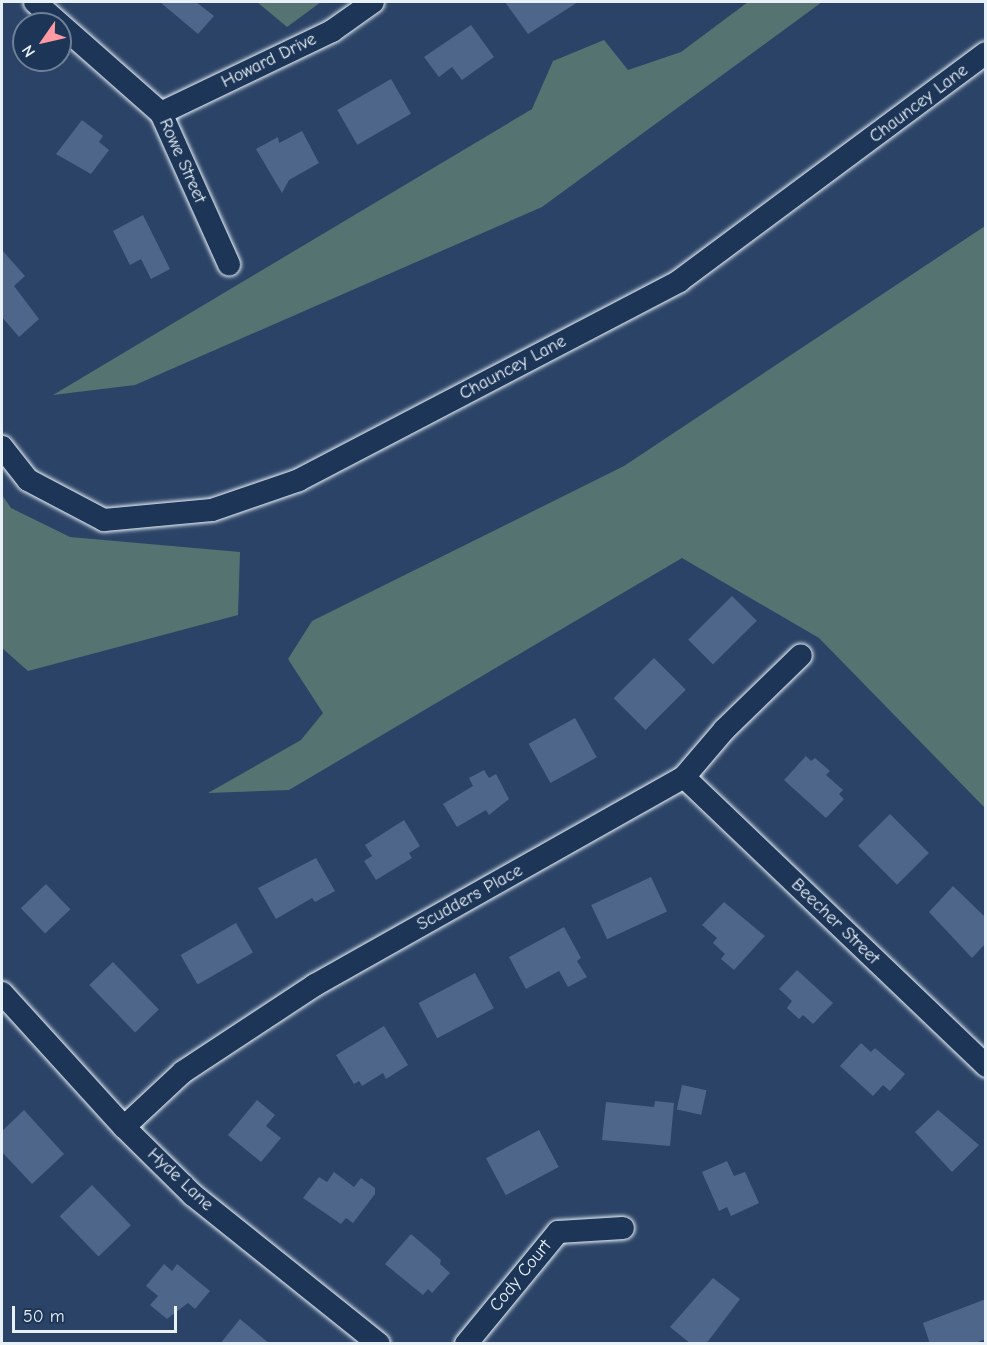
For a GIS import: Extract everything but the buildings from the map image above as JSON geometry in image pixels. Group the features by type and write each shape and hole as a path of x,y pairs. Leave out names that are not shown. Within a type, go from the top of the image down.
{"street":[{"name":"Rowe Street","path":"35,2 161,113 229,264"},
{"name":"Howard Drive","path":"161,113 332,31 373,2"},
{"name":"Chauncey Lane","path":"2,447 28,480 104,520 212,510 299,480 679,281 986,53"},
{"name":"Scudders Place","path":"124,1127 183,1072 315,986 684,777 724,730 801,655"},
{"name":"Beecher Street","path":"684,777 986,1066"},
{"name":"Hyde Lane","path":"2,993 124,1127 193,1196 379,1344"},
{"name":"Cody Court","path":"466,1344 558,1232 623,1228"}],"green space":[{"path":"257,2 321,2 287,27"},
{"path":"748,2 822,2 542,207 135,385 53,395 532,109 553,61 604,40 628,70 681,52"},
{"path":"985,226 985,808 819,638 682,558 289,790 208,793 301,740 323,713 288,659 312,621 624,466"},
{"path":"2,495 11,508 70,537 240,552 238,615 28,671 2,648"}]}
